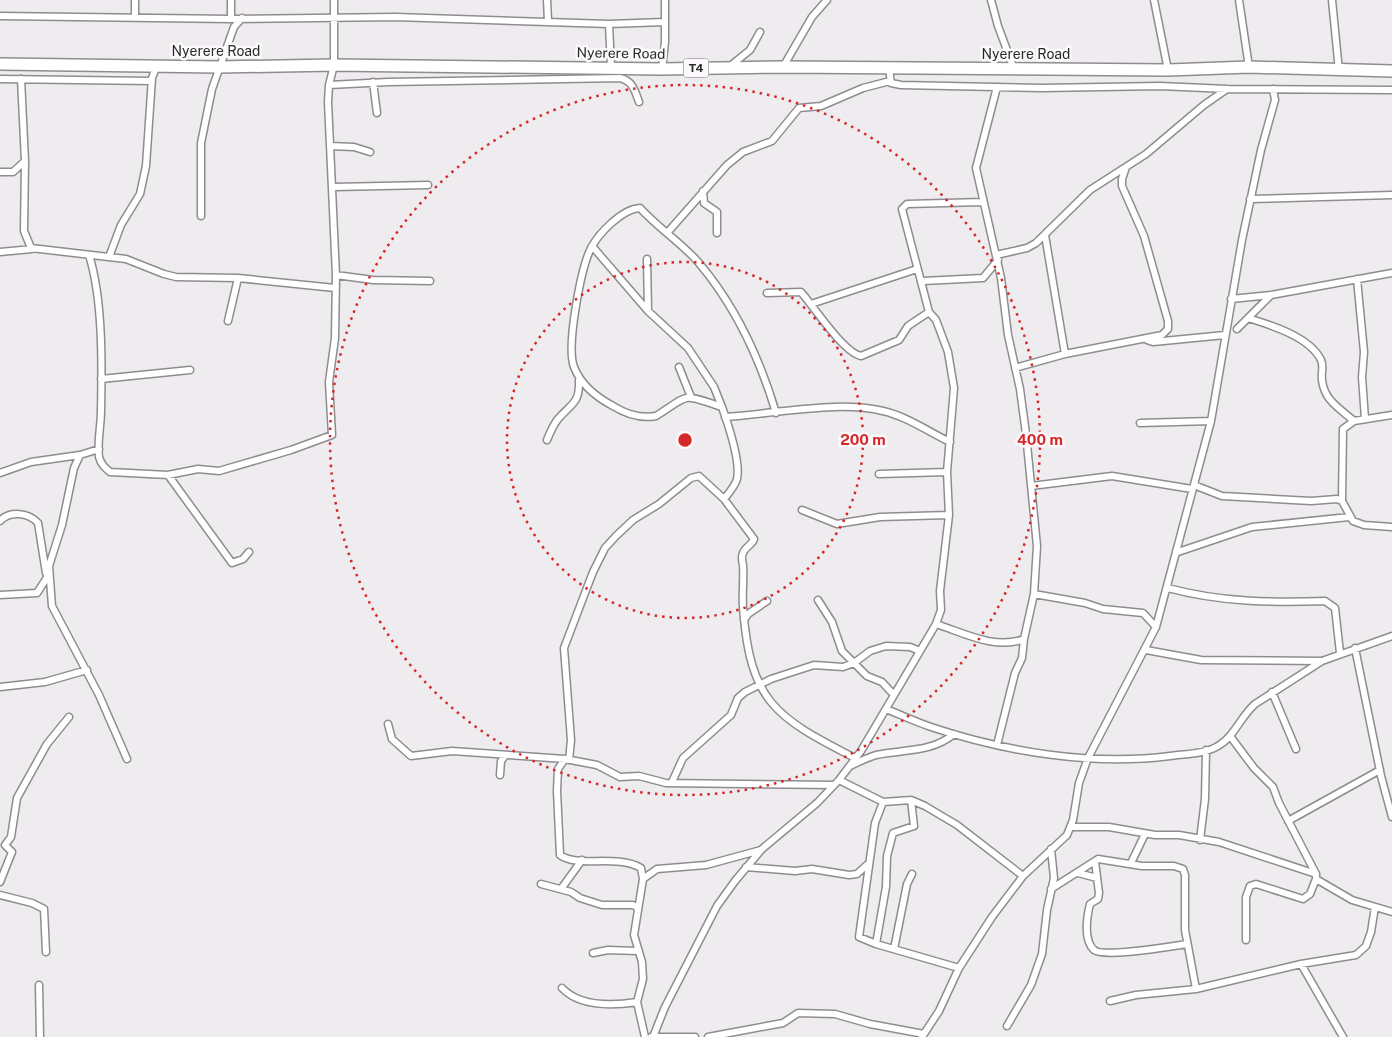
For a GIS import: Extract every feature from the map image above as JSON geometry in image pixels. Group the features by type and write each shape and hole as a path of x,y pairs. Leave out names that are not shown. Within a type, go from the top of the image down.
{"highway":[{"name":"Nyerere Road","path":"0,64 219,67 334,65 611,67 662,69 783,67 1168,70 1250,67 1392,71"}],"street":[{"path":"135,0 135,17"},
{"path":"230,19 231,0"},
{"path":"89,255 96,290 101,379 99,449 102,465 113,474 144,473 168,475 198,469 219,471 291,450 332,435 329,382 335,338 336,275 329,86 334,65 334,0"},
{"path":"547,0 548,21"},
{"path":"662,69 665,42 665,0"},
{"path":"783,67 812,17 827,0"},
{"path":"991,0 998,26 1014,69"},
{"path":"1154,0 1168,70"},
{"path":"1239,0 1250,67"},
{"path":"1332,0 1339,71"},
{"path":"0,16 230,19 334,16 609,24 664,22"},
{"path":"201,216 201,143 212,89 234,27 242,18"},
{"path":"609,24 611,67"},
{"path":"728,68 750,50 760,32"},
{"path":"109,257 121,225 140,194 146,166 152,81 157,65"},
{"path":"889,69 892,84 901,85 997,87 1160,86 1227,89 1392,90"},
{"path":"329,86 373,82 620,78 627,80 633,85 639,102"},
{"path":"0,79 152,81"},
{"path":"21,79 25,161 24,231 27,243 32,249"},
{"path":"667,233 703,190 743,152 772,141 799,108 821,106 863,88 890,81"},
{"path":"373,82 377,113"},
{"path":"997,87 976,168 997,258 1020,389 1037,546 1034,594 1024,639 1022,658 1015,672 997,745"},
{"path":"923,281 983,278 997,258 1027,248 1045,235 1090,190 1126,167 1227,89"},
{"path":"708,1037 783,1023 798,1013 835,1014 923,1036 939,1011 959,968 992,917 1023,876 1067,835 1071,827 1079,783 1088,758 1130,674 1146,650 1156,627 1178,552 1211,420 1250,199 1275,100 1272,89"},
{"path":"330,146 354,147 370,152"},
{"path":"0,172 13,172 25,161"},
{"path":"1015,368 1065,354 1112,347 1162,335 1168,329 1168,321 1144,236 1122,186 1126,167"},
{"path":"334,186 428,185"},
{"path":"703,190 704,203 717,212 717,232"},
{"path":"1250,199 1392,195"},
{"path":"653,1037 665,1007 718,906 746,867 762,850 818,803 836,783 855,758 886,709 893,694 936,624 941,610 940,591 949,515 947,472 954,388 951,366 942,336 929,312 923,281 916,269 902,206 907,204 983,202"},
{"path":"547,440 557,420 576,402 580,392 579,380 571,354 572,334 583,273 592,246 617,220 636,208 640,208 700,264 733,311 753,348 765,376 776,413"},
{"path":"1045,235 1065,354"},
{"path":"592,246 648,311 688,348 714,387 725,417 738,473 735,483 724,499"},
{"path":"0,252 32,249 109,257 131,260 171,276 238,278 335,288"},
{"path":"647,259 648,311"},
{"path":"811,304 916,269"},
{"path":"1231,299 1271,295 1392,272"},
{"path":"336,275 373,280 430,281"},
{"path":"228,322 238,278"},
{"path":"1356,280 1364,352 1362,377 1365,419"},
{"path":"767,293 798,290 844,344 861,356 899,340 908,326 929,312"},
{"path":"1238,328 1271,295"},
{"path":"1248,318 1294,336 1313,351 1322,362 1325,395 1354,421"},
{"path":"1144,339 1154,342 1225,335"},
{"path":"679,367 691,397"},
{"path":"101,379 190,370"},
{"path":"579,380 602,400 634,416 656,416 678,399 691,397 722,407"},
{"path":"725,417 842,408 884,411 950,442"},
{"path":"1392,415 1354,421 1343,429 1341,436 1342,501 1349,516 1353,521 1364,525 1392,527"},
{"path":"1140,423 1211,420"},
{"path":"0,473 31,462 80,455 99,449"},
{"path":"0,595 37,593 47,577 74,468 80,455"},
{"path":"879,474 947,472"},
{"path":"168,475 232,563 243,559 249,552"},
{"path":"695,1037 645,1037 637,1002 643,980 642,962 637,951 634,925 643,879 641,868 615,860 582,860 562,857 559,852 560,832 556,808 558,773 567,759 571,740 564,648 586,588 605,548 633,520 659,504 697,476 704,478 724,499 754,539 745,549 742,558 744,620 748,652 759,684 780,714 810,735 855,758"},
{"path":"1031,486 1112,476 1193,487 1222,496 1311,501 1332,499 1342,501"},
{"path":"802,510 837,524 880,517 949,515"},
{"path":"0,521 6,516 25,514 38,523 52,606 87,670 126,759"},
{"path":"1178,552 1252,527 1349,516"},
{"path":"1168,588 1201,596 1276,602 1330,602 1335,608 1340,653"},
{"path":"1034,594 1085,603 1104,609 1143,613 1156,627"},
{"path":"818,600 832,622 842,651 872,680 882,682 893,694"},
{"path":"744,620 748,614 767,601"},
{"path":"936,624 996,643 1024,639"},
{"path":"886,709 928,726 997,745 1088,758 1137,760 1216,748 1230,736 1246,712 1272,692 1322,661 1392,636"},
{"path":"672,782 683,758 731,715 742,693 759,684 814,665 836,668 854,663 870,651 886,646 910,647 920,651"},
{"path":"1355,648 1380,770 1392,817"},
{"path":"1146,650 1201,660 1322,661"},
{"path":"0,687 45,682 87,670"},
{"path":"1272,692 1296,749"},
{"path":"0,882 12,852 5,846 11,837 17,798 41,754 68,717"},
{"path":"388,724 392,739 411,756 452,751 567,759 597,765 620,776 639,776 672,782 836,783 883,802 911,800 957,825 1023,876"},
{"path":"848,767 875,756 931,748 941,744 954,734"},
{"path":"1230,736 1254,768 1273,787 1316,877 1310,894 1303,899 1262,886 1250,886 1246,897 1246,940"},
{"path":"1200,840 1205,800 1206,750"},
{"path":"500,775 501,761 505,756"},
{"path":"1288,821 1380,770"},
{"path":"876,944 886,887 889,848 893,834 914,826 911,800"},
{"path":"883,802 875,823 869,863 870,873 859,934 860,938 959,968"},
{"path":"1071,827 1109,827 1145,834 1179,835 1218,842 1316,877 1342,896 1392,912"},
{"path":"1130,863 1145,834"},
{"path":"1007,1026 1031,985 1042,954 1054,871 1051,849"},
{"path":"643,879 657,870 706,865 762,850"},
{"path":"1051,890 1095,861 1102,859 1174,866 1183,869 1185,875 1184,917 1196,989"},
{"path":"561,889 582,860"},
{"path":"1095,861 1099,896 1090,904 1088,918 1089,939 1094,950 1099,952 1116,952 1188,944"},
{"path":"746,867 794,871 812,869 848,875 856,874 869,863"},
{"path":"1078,873 1097,878"},
{"path":"894,949 907,884 912,874"},
{"path":"541,884 561,889 602,905 633,905 638,908"},
{"path":"0,895 32,903 44,909 46,952"},
{"path":"1110,1001 1196,989 1300,964 1346,957 1360,952 1366,946 1371,932 1375,907"},
{"path":"593,953 608,950 637,951"},
{"path":"1300,964 1343,1037"},
{"path":"39,986 40,1037"},
{"path":"562,988 573,998 584,1001 613,1005 637,1002"}]}
